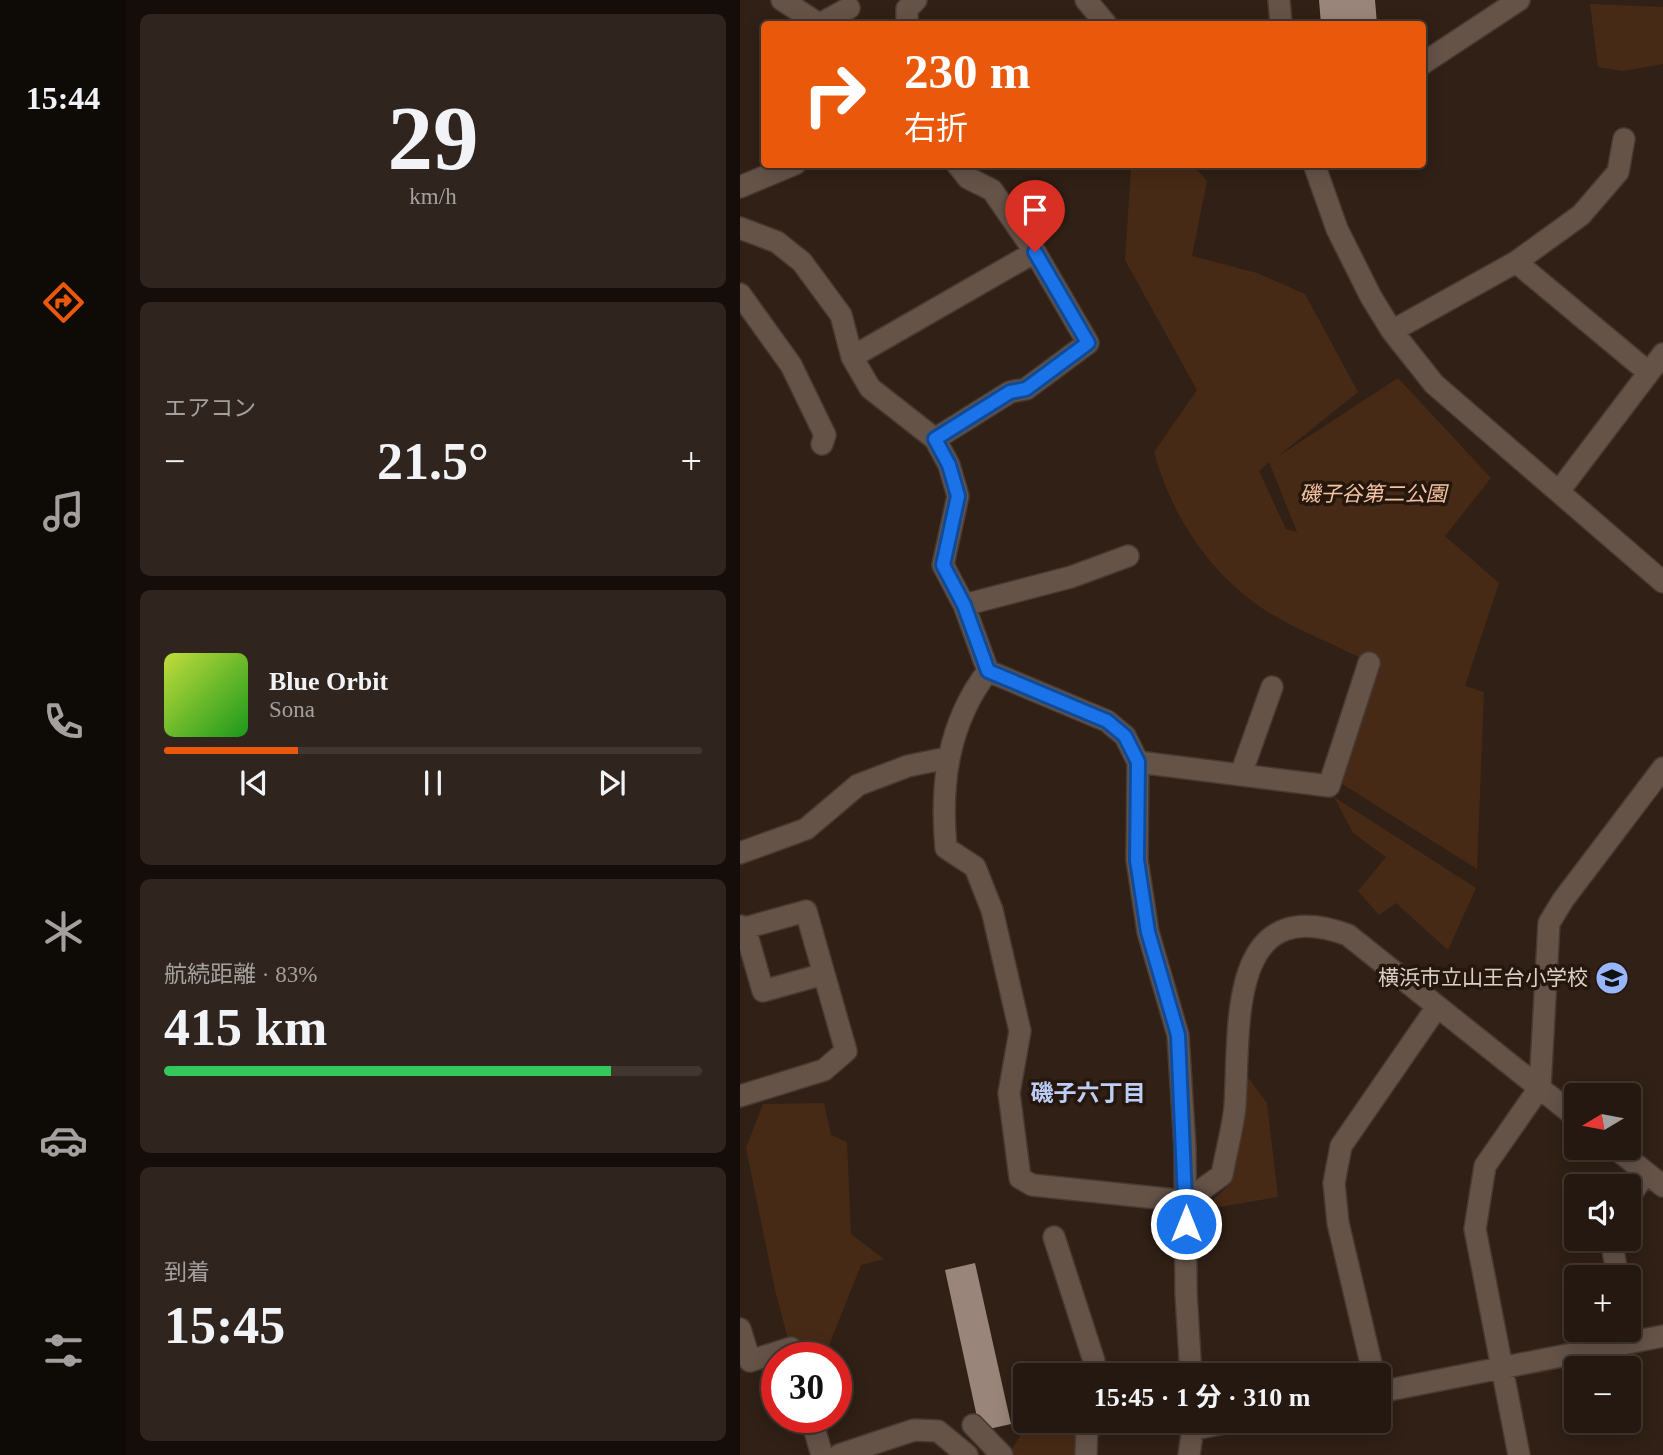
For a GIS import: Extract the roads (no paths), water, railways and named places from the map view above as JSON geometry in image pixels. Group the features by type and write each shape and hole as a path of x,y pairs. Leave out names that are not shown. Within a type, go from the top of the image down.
{"street":[{"path":"782,0 814,21"},
{"path":"1086,0 1104,21"},
{"path":"1279,0 1281,21"},
{"path":"1426,62 1519,0"},
{"path":"825,21 849,8"},
{"path":"1392,331 1516,262 1581,215 1618,172 1624,139"},
{"path":"740,187 785,168"},
{"path":"935,439 1010,392 1026,389 1088,343 1035,252 992,190 968,178 959,168"},
{"path":"1315,168 1337,229 1371,298 1392,331 1434,384 1482,429 1663,582"},
{"path":"740,228 777,242 802,262 841,315 851,357 870,388 935,439 949,465 958,496 943,565 964,605 988,671 1107,721 1125,736 1138,762 1137,860 1148,932 1178,1035 1186,1201 1186,1293 1191,1363"},
{"path":"851,357 1035,252"},
{"path":"1516,262 1648,372"},
{"path":"740,294 791,365 825,435 822,444"},
{"path":"1558,491 1663,354"},
{"path":"964,605 1071,578 1128,556"},
{"path":"1138,762 1329,786 1369,663"},
{"path":"988,671 970,694 947,758 944,785 946,848 976,867 992,910 1019,1031 1009,1093 1020,1178 1032,1185 1186,1201 1222,1175 1235,1108 1242,994 1251,961 1274,934 1298,925 1324,926 1348,935 1564,1106"},
{"path":"1241,774 1271,687"},
{"path":"740,853 806,829 858,785 908,766 947,758"},
{"path":"1519,1455 1474,1229 1485,1166 1540,1087 1549,923 1563,900 1663,768"},
{"path":"740,1096 824,1070 846,1051 824,974 806,911 743,927 763,991 824,974"},
{"path":"1371,1363 1338,1223 1334,1183 1341,1146 1437,1007"},
{"path":"1630,1160 1663,1186"},
{"path":"1641,1180 1646,1173"},
{"path":"1054,1237 1094,1363"},
{"path":"740,1329 750,1361 761,1358"},
{"path":"1641,1336 1663,1336"},
{"path":"1391,1390 1501,1368 1605,1342"},
{"path":"973,1425 1002,1455"},
{"path":"839,1455 914,1430 938,1431 967,1455"},
{"path":"815,1433 822,1455"},
{"path":"1086,1455 1087,1433"},
{"path":"1189,1455 1193,1433"}],"place":[{"name":"横浜市立山王台小学校","path":"1612,978"}],"district":[{"name":"磯子六丁目","path":"1088,1093"}],"park label":[{"name":"磯子谷第二公園","path":"1373,494"}]}
